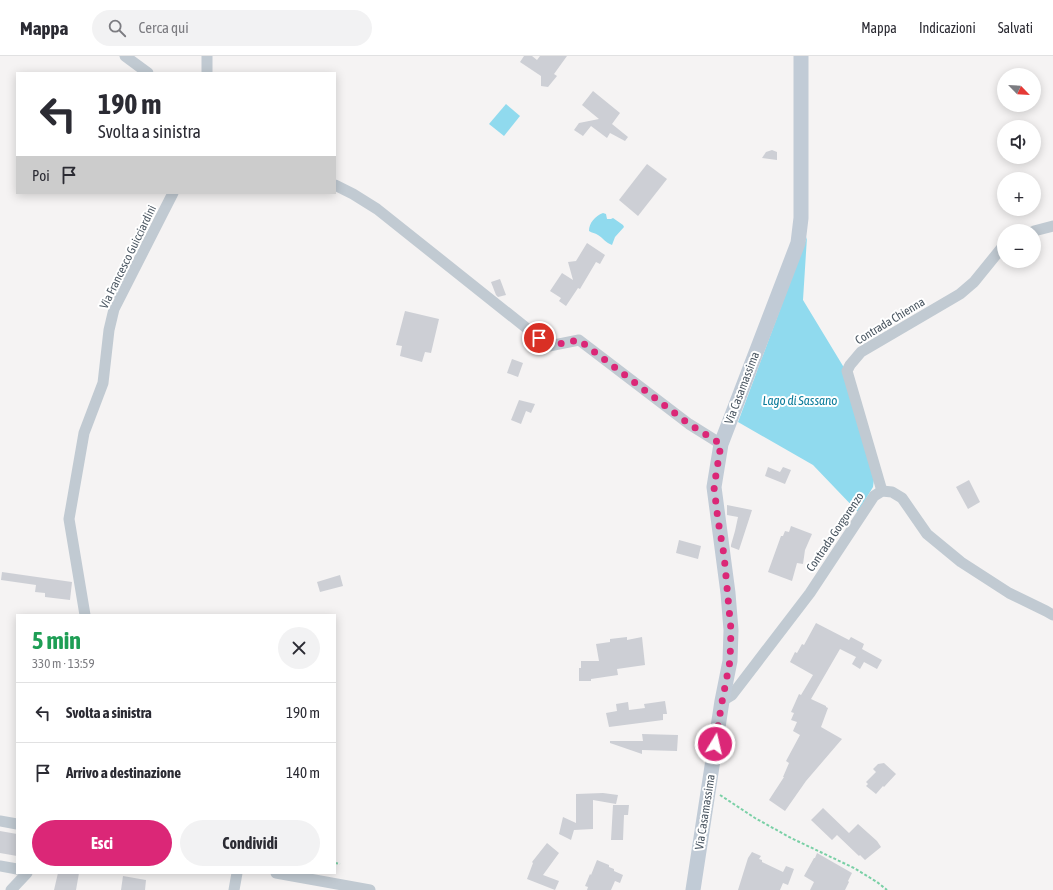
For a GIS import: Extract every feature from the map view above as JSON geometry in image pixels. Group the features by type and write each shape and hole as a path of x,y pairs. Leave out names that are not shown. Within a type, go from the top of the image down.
{"main road":[{"name":"Via Casamassima","path":"693,890 708,788 730,661 731,630 724,555 714,487 721,444 798,243 801,218 801,56"}],"street":[{"path":"126,56 147,72"},
{"path":"207,56 207,72"},
{"path":"336,185 354,194 377,209 549,346 579,340 689,424 721,444"},
{"name":"Via Francesco Guicciardini","path":"85,614 69,519 84,433 104,382 109,330 114,310 172,194"},
{"path":"1041,230 1053,226"},
{"name":"Contrada Chienna","path":"882,491 847,371 861,352 960,294 974,282 997,254"},
{"name":"Contrada Gorgorenzo","path":"722,702 732,695 810,593 874,496 882,491 892,492 902,498 928,534 961,562 1009,593 1053,615"},
{"path":"0,821 16,824"},
{"path":"0,866 16,868"},
{"path":"11,890 26,874"},
{"path":"234,890 237,874"},
{"path":"282,874 370,890"}],"path":[{"path":"708,788 755,818 791,838 854,868 887,890"},
{"path":"336,863 340,864"}],"water":[{"path":"506,104 520,116 504,136 489,124"},
{"path":"603,213 606,214 607,219 613,218 624,227 615,237 612,245 598,235 589,231 593,220"},
{"name":"Lago di Sassano","path":"807,237 803,300 843,366 874,479 873,487 858,512 813,465 738,422"}],"building":[{"path":"524,56 532,56 537,60 540,56 567,56 554,74 557,76 548,87 541,86 541,76 520,62"},
{"path":"593,91 620,113 612,124 628,137 625,141 610,133 607,138 591,126 583,136 574,130 579,123 599,119 582,105"},
{"path":"772,150 777,152 777,160 762,158 766,152"},
{"path":"647,164 667,179 638,216 619,200"},
{"path":"587,243 605,255 600,264 596,262 580,289 578,288 566,306 559,301 561,298 550,291 562,273 573,280 568,262 576,261"},
{"path":"500,279 506,295 498,297 491,282"},
{"path":"405,311 439,319 431,353 425,352 422,362 400,356 402,346 396,345"},
{"path":"512,359 523,363 518,377 507,373"},
{"path":"519,400 535,404 531,413 526,411 521,424 511,420"},
{"path":"768,467 780,472 783,467 791,470 785,484 765,476"},
{"path":"969,480 980,502 968,509 956,487"},
{"path":"727,505 752,510 739,550 731,547 738,517 727,515"},
{"path":"791,526 812,534 805,550 803,564 797,563 792,581 768,572 781,536 783,536 785,531 789,532"},
{"path":"679,540 701,546 698,559 676,553"},
{"path":"2,572 72,582 70,600 45,597 45,593 35,592 36,585 1,580"},
{"path":"340,575 343,586 320,592 317,582"},
{"path":"816,623 849,640 851,637 864,644 862,649 882,660 877,669 864,662 860,669 852,664 856,657 840,649 811,699 828,708 821,727 842,739 806,781 785,811 769,800 784,777 789,763 786,761 800,735 793,731 797,722 791,720 794,713 791,712 799,694 801,695 813,675 790,662 795,652 797,653 802,644 804,645"},
{"path":"627,637 627,640 642,637 645,665 617,669 618,675 591,679 591,681 579,681 579,668 581,668 581,661 599,661 596,644 610,642 610,639"},
{"path":"665,701 667,714 663,714 663,720 609,727 606,713 617,711 616,704 628,702 629,710 645,708 644,704"},
{"path":"642,734 678,735 677,751 642,750 642,754 610,743 610,741 643,741"},
{"path":"884,763 896,774 876,794 866,786 868,784 866,782 876,772 873,769 878,764"},
{"path":"603,793 618,795 616,804 593,800 593,829 574,830 571,840 559,834 563,817 576,823 576,794"},
{"path":"613,805 629,805 628,815 624,815 623,840 611,840"},
{"path":"823,808 849,833 858,824 877,841 881,847 865,860 837,835 832,840 811,820"},
{"path":"0,831 16,834 16,856 0,853"},
{"path":"547,843 559,853 543,875 559,881 555,890 527,879 533,863 532,862"},
{"path":"752,852 761,856 759,859 762,860 762,862 783,872 786,866 794,869 788,885 783,883 780,890 738,890 748,858"},
{"path":"817,853 852,873 845,890 810,890 814,882 804,876"},
{"path":"597,860 609,865 609,867 614,869 614,871 623,875 620,883 615,881 611,890 587,890 588,887 585,886"},
{"path":"58,874 79,874 76,890 54,890"},
{"path":"123,876 146,880 145,890 121,890"}],"route":[{"path":"539,338 549,346 579,340 689,424 721,444 714,487 724,555 731,630 730,661 715,744"}]}
